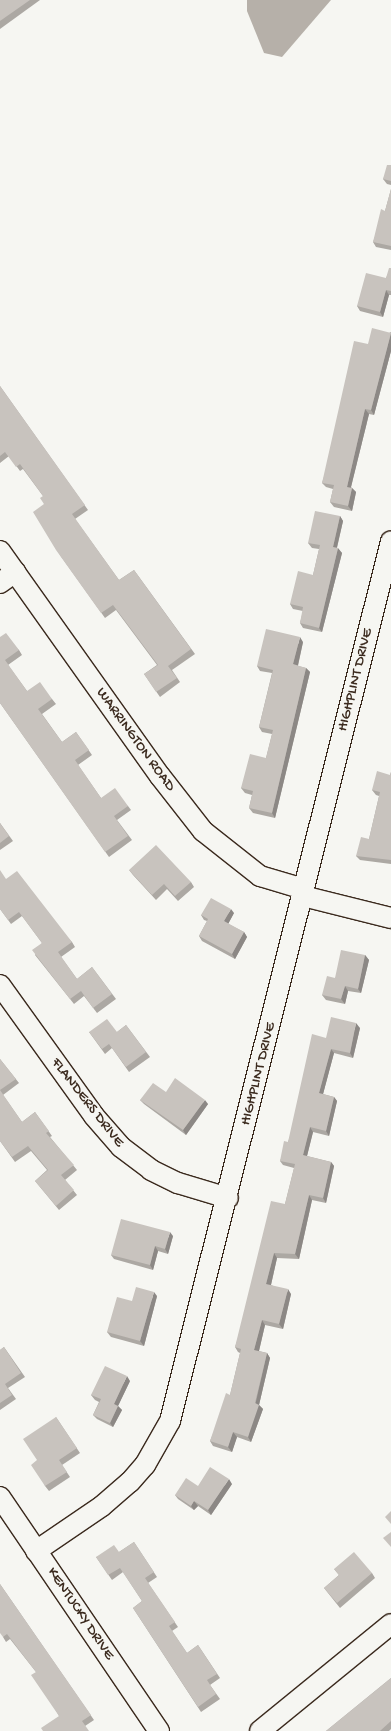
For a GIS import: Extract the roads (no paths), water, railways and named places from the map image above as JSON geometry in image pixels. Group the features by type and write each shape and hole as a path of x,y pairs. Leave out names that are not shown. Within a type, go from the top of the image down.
{"street":[{"name":"HIGHPLINT DRIVE","path":"36,1551 116,1496 145,1465 161,1441 177,1401 391,541"},
{"name":"WARRINGTON ROAD","path":"0,551 8,578 203,832 260,876 304,893 391,918"},
{"name":"FLANDERS DRIVE","path":"0,985 94,1116 121,1148 151,1170 178,1183 228,1198"},
{"name":"KENTUCKY DRIVE","path":"0,1497 160,1731"},
{"path":"260,1731 391,1624"}]}
